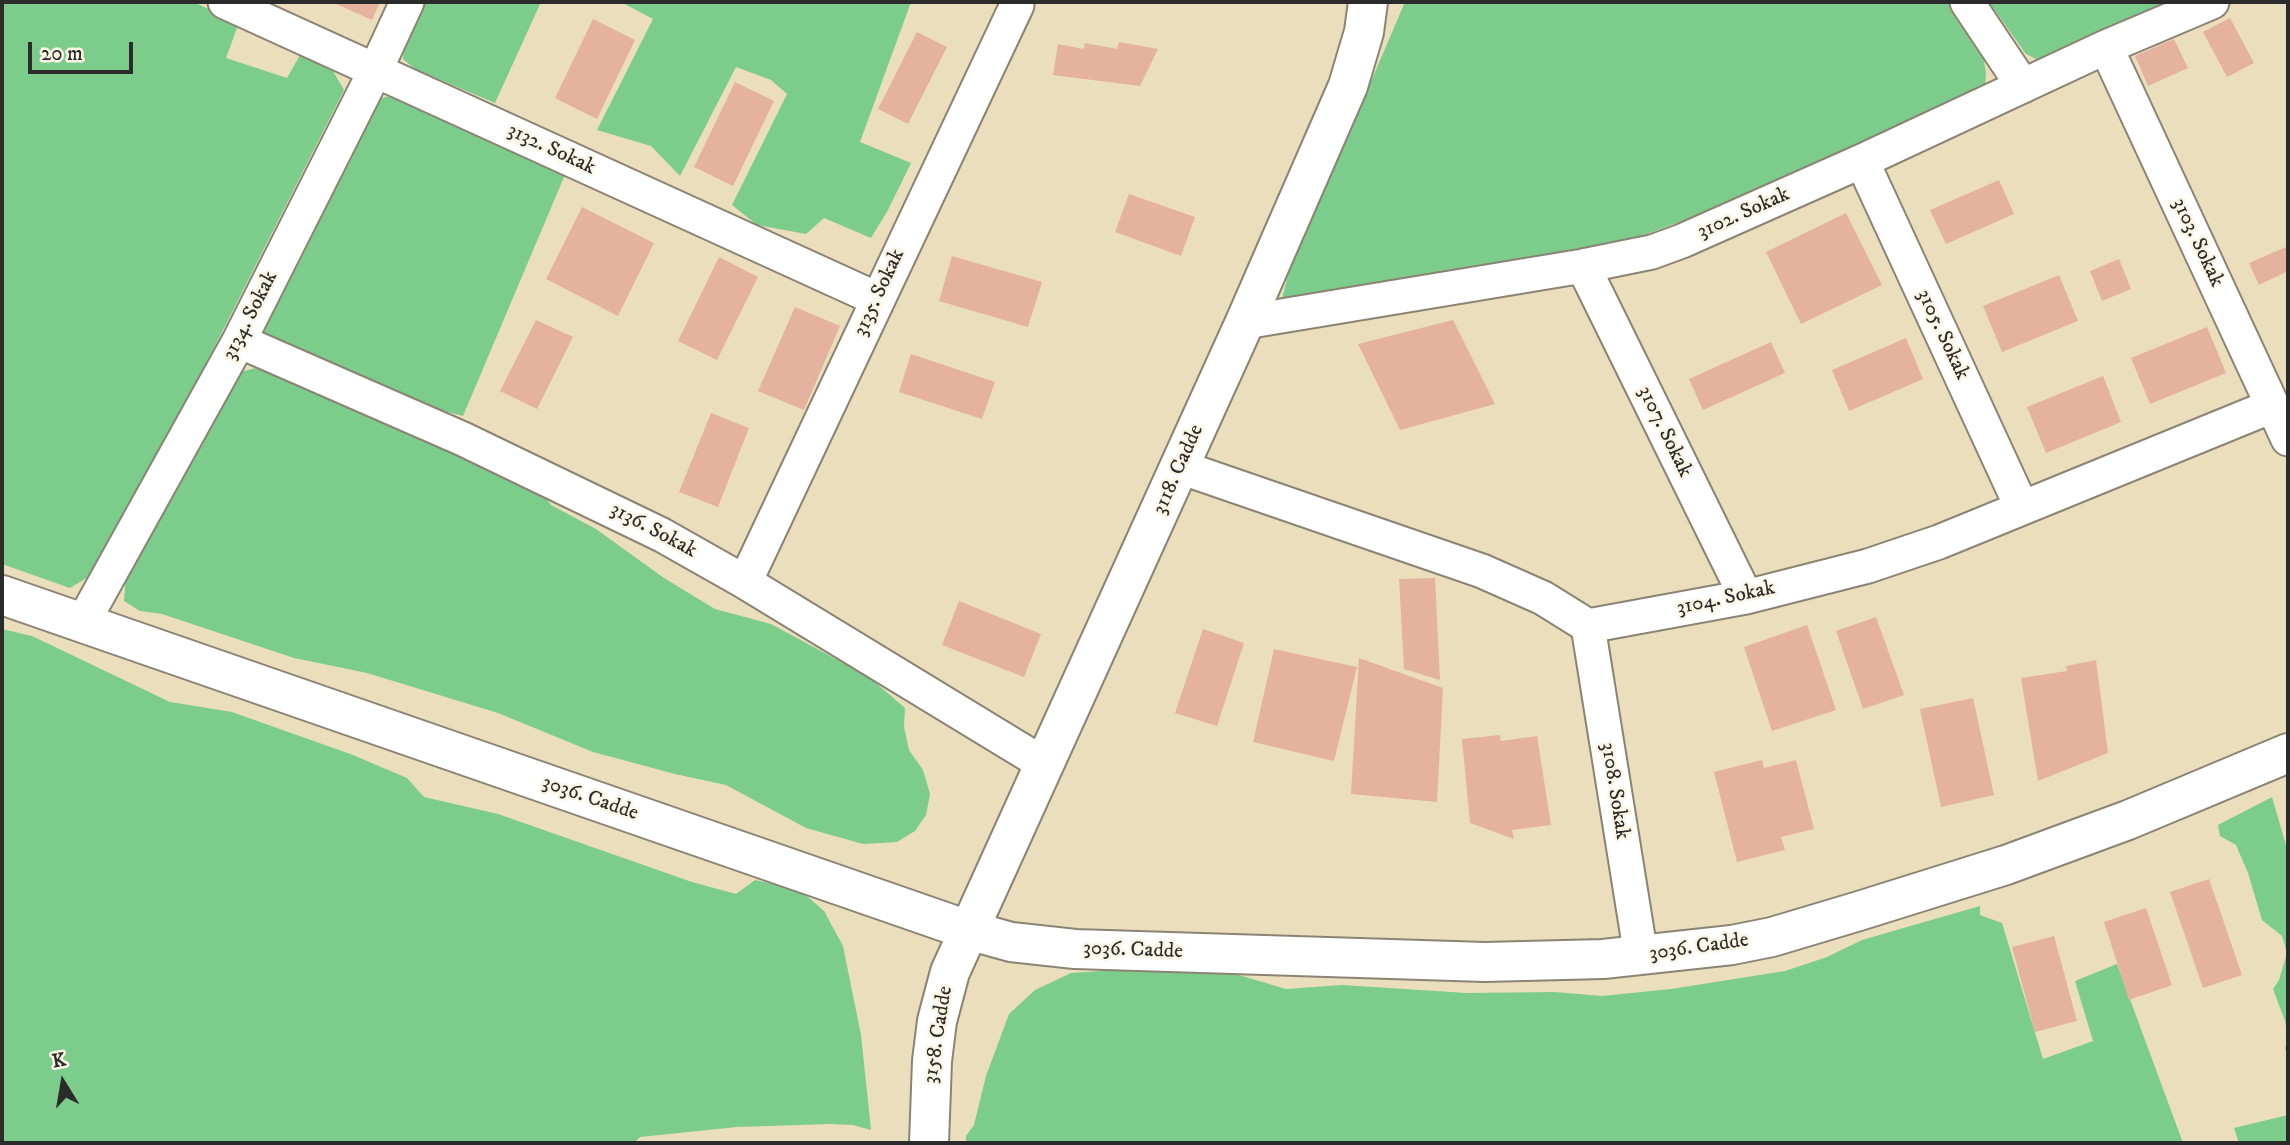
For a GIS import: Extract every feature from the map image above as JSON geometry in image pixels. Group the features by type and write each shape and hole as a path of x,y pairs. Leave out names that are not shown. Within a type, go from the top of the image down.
{"street":[{"name":"3132. Sokak","path":"225,2 877,299"},
{"name":"3134. Sokak","path":"82,624 239,341 407,2"},
{"name":"3118. Cadde","path":"968,930 1180,467 1348,86 1362,41 1368,2"},
{"path":"1967,2 2023,86"},
{"name":"3102. Sokak","path":"1245,322 1583,266 1652,252 1862,161 2106,47 2212,2"},
{"name":"3135. Sokak","path":"745,582 1018,3"},
{"name":"3103. Sokak","path":"2106,47 2288,439"},
{"name":"3105. Sokak","path":"1862,161 2022,508"},
{"name":"3107. Sokak","path":"1583,266 1746,597"},
{"name":"3136. Sokak","path":"239,341 463,439 662,535 745,582 1044,764"},
{"name":"3104. Sokak","path":"1588,626 1746,597 1868,566 1939,542 2272,406"},
{"path":"1180,467 1482,571 1543,598 1588,626"},
{"name":"3036. Cadde","path":"2,595 968,930 1011,942 1075,949 1447,962 1641,956 1709,948 1772,937 2006,865 2128,820 2288,753"},
{"name":"3108. Sokak","path":"1588,626 1641,956"},
{"name":"3158. Cadde","path":"929,1143 930,1082 937,1021 950,972 968,930"}],"green space":[{"path":"2,2 193,2 231,19 237,28 226,58 287,78 300,55 333,71 344,90 103,568 70,588 2,564"},
{"path":"426,2 541,2 495,103 415,69 403,59 404,46"},
{"path":"621,2 911,2 860,142 911,163 871,238 824,218 806,234 757,225 732,205 787,94 771,80 736,67 680,176 651,146 597,130 653,19"},
{"path":"1405,2 1947,2 1983,56 1985,88 1687,219 1604,250 1314,301 1282,299 1288,275"},
{"path":"1989,2 2172,2 2038,60 2026,54"},
{"path":"397,94 567,170 463,416 399,399 263,334 263,323 378,99"},
{"path":"256,368 332,397 543,494 551,505 596,529 664,578 715,609 771,624 869,677 905,708 904,727 909,750 923,770 930,794 926,815 915,831 897,842 863,844 806,828 726,785 593,752 498,713 367,673 294,658 162,614 140,611 124,601 126,573 240,372"},
{"path":"2,629 32,636 170,702 232,712 353,755 407,778 424,797 498,814 692,882 736,894 755,880 800,890 824,911 843,946 861,1035 871,1130 853,1125 830,1124 737,1127 640,1137 634,1143 2,1143"},
{"path":"2272,797 2288,852 2288,1038 2285,1021 2273,989 2279,980 2287,953 2282,936 2262,920 2248,873 2236,845 2220,836 2218,825"},
{"path":"1980,906 1980,915 2002,923 2043,1059 2093,1041 2075,981 2117,964 2183,1143 966,1143 966,1136 974,1125 986,1076 1009,1014 1035,990 1071,973 1131,969 1193,971 1239,975 1286,989 1342,985 1467,993 1555,992 1602,996 1671,989 1785,971 1827,957 1862,940"},
{"path":"2288,1038 2288,1059 2285,1048"},
{"path":"2288,1115 2288,1143 2239,1143 2234,1128"}],"building":[{"path":"332,2 380,2 372,20"},
{"path":"2230,18 2254,63 2227,77 2203,32"},
{"path":"593,19 635,40 597,119 555,98"},
{"path":"917,32 947,47 908,124 878,109"},
{"path":"2174,39 2188,68 2148,86 2135,56"},
{"path":"1119,42 1158,49 1140,86 1053,75 1058,44 1084,49 1085,43 1117,49"},
{"path":"735,82 774,101 733,186 694,167"},
{"path":"1999,180 2014,214 1946,244 1930,210"},
{"path":"1129,194 1195,217 1181,256 1115,232"},
{"path":"582,207 654,243 618,316 546,279"},
{"path":"1846,213 1882,285 1801,324 1766,252"},
{"path":"2286,247 2288,271 2259,285 2249,263"},
{"path":"952,256 1042,282 1028,327 939,301"},
{"path":"719,257 758,277 717,360 678,341"},
{"path":"2119,259 2131,289 2102,301 2090,271"},
{"path":"2059,275 2078,321 2002,352 1983,306"},
{"path":"795,307 840,326 804,410 758,391"},
{"path":"536,320 573,337 537,409 500,391"},
{"path":"1453,320 1495,404 1400,430 1358,344"},
{"path":"2207,327 2226,373 2150,404 2131,358"},
{"path":"1906,338 1923,379 1849,411 1832,370"},
{"path":"1771,342 1785,373 1703,410 1689,379"},
{"path":"911,354 995,382 982,419 899,392"},
{"path":"2103,376 2121,422 2046,453 2027,407"},
{"path":"711,413 749,428 718,507 679,492"},
{"path":"1435,578 1440,680 1404,669 1399,579"},
{"path":"959,601 1041,634 1024,677 942,645"},
{"path":"1876,617 1904,695 1863,709 1836,631"},
{"path":"1807,625 1836,710 1772,731 1744,647"},
{"path":"1203,629 1244,643 1217,726 1175,713"},
{"path":"1274,649 1357,667 1334,761 1253,742"},
{"path":"1359,658 1443,688 1437,802 1351,794"},
{"path":"2096,660 2108,753 2038,781 2021,678 2067,671 2066,666"},
{"path":"1973,698 1994,795 1941,807 1920,709"},
{"path":"1500,735 1501,741 1537,736 1551,825 1512,830 1514,839 1470,823 1462,739"},
{"path":"1762,760 1764,768 1796,760 1814,829 1781,837 1785,850 1737,862 1714,772"},
{"path":"2209,879 2242,975 2203,988 2170,892"},
{"path":"2146,908 2172,985 2129,1000 2104,922"},
{"path":"2054,936 2077,1021 2035,1032 2012,947"}]}
